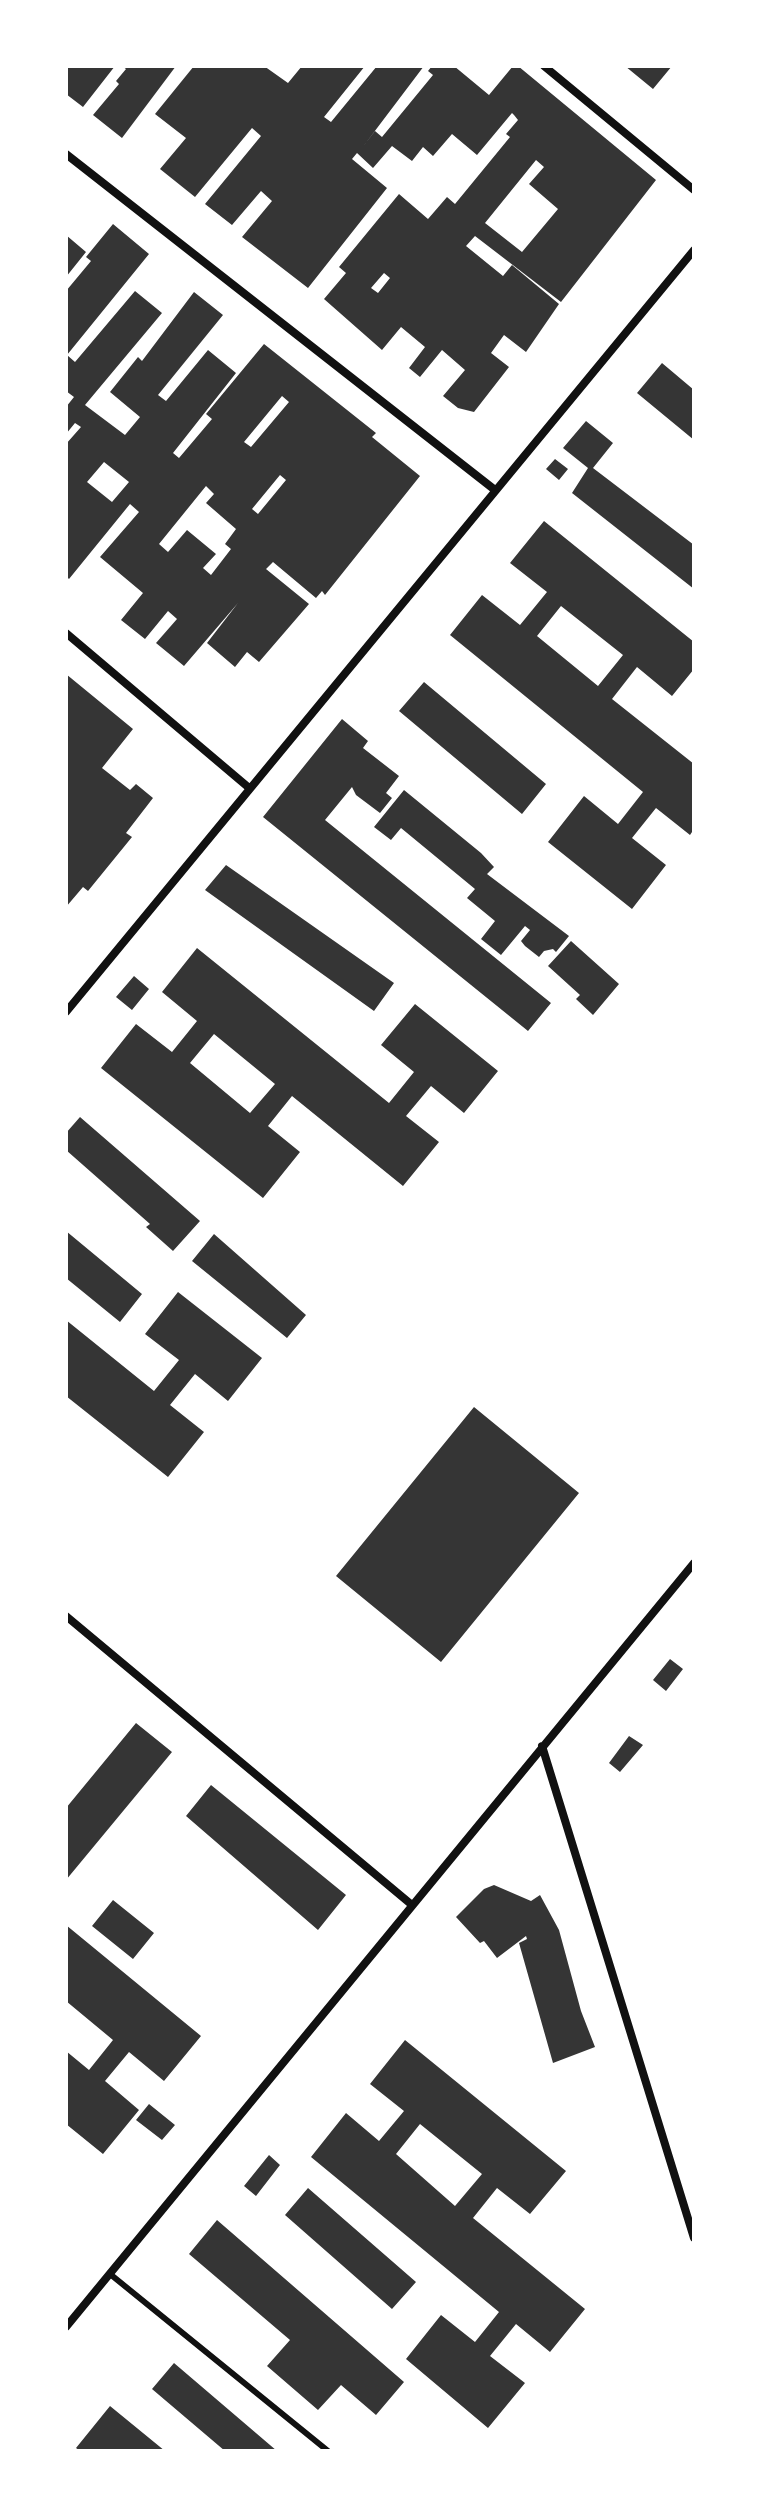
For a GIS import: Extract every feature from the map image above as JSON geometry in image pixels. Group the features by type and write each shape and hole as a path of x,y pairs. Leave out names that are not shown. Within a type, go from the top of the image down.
{"street":[{"path":"544,66 694,190"},
{"path":"66,154 495,490"},
{"path":"66,1012 248,787 694,250"},
{"path":"66,633 248,787"},
{"path":"66,2327 694,1563"},
{"path":"66,1616 412,1905"},
{"path":"542,1746 694,2238"}],"lane":[{"path":"110,2274 328,2451"}],"building":[{"path":"66,66 115,66 83,107 66,94"},
{"path":"122,66 176,66 122,138 93,115 119,84 116,81 126,69"},
{"path":"194,66 264,66 288,83 302,66 365,66 324,117 331,122 377,66 424,66 362,148 375,131 382,137 433,75 428,71 432,66 454,66 489,95 513,66 518,66 656,180 561,302 475,236 466,246 503,276 512,265 559,304 526,352 504,335 491,353 509,367 474,412 458,408 443,396 465,370 442,350 420,377 409,368 425,347 401,327 382,350 324,299 346,273 339,267 399,194 428,219 447,197 455,204 510,137 506,134 518,120 512,113 477,155 452,134 433,156 423,147 412,161 392,146 373,168 357,153 352,159 387,188 308,288 242,237 272,201 261,191 232,225 205,204 261,136 252,128 195,197 160,169 186,138 155,114","holes":["536,160 544,167 529,184 558,209 522,252 485,223","384,273 390,278 378,293 371,288"]},
{"path":"625,66 672,66 653,89"},
{"path":"113,224 149,254 67,355 75,362 135,291 162,313 85,405 125,435 140,417 110,392 138,357 142,361 194,292 223,315 158,395 166,401 208,350 236,373 173,453 179,458 212,419 206,414 264,344 376,433 372,437 420,476 325,595 322,591 316,598 273,562 266,569 309,604 259,662 247,652 235,667 207,643 238,603 184,666 156,643 177,619 168,611 145,639 121,620 143,593 100,557 139,512 130,504 69,579 66,576 66,444 81,427 75,423 66,434 66,407 74,397 66,391 66,291 91,261 86,257","holes":["282,396 289,402 251,447 244,442","104,462 129,482 112,502 87,482","280,475 286,480 258,514 252,509","206,486 214,494 206,503 236,529 225,544 231,549 211,575 203,568 216,554 187,530 168,552 159,544"]},
{"path":"66,235 86,252 66,277"},
{"path":"662,363 694,390 694,440 637,393"},
{"path":"586,421 613,443 593,468 694,545 694,589 572,493 588,468 563,448"},
{"path":"555,459 568,469 559,480 546,469"},
{"path":"544,521 694,642 694,669 672,696 637,667 612,699 694,764 694,829 690,835 656,808 632,838 666,865 632,909 548,842 584,796 618,824 643,792 450,635 482,595 520,625 547,592 510,563","holes":["561,606 623,655 598,686 537,636"]},
{"path":"66,674 133,729 102,768 130,790 136,784 153,798 126,833 132,837 88,891 83,887 66,907"},
{"path":"424,682 546,784 522,814 399,711"},
{"path":"342,719 368,741 363,748 399,776 386,793 392,798 380,813 356,795 352,787 325,820 551,1003 528,1031 263,817"},
{"path":"404,790 481,853 494,867 487,874 569,936 556,952 553,949 544,951 539,957 525,946 521,941 530,930 525,926 501,955 481,939 495,921 467,898 475,889 401,828 391,840 374,827"},
{"path":"226,865 394,983 374,1011 205,890"},
{"path":"571,941 619,984 593,1015 576,999 580,995 548,966"},
{"path":"197,948 389,1103 414,1072 381,1045 415,1004 498,1071 464,1113 431,1086 406,1116 439,1142 403,1186 292,1096 268,1126 300,1152 263,1198 101,1068 136,1024 172,1052 197,1021 162,992","holes":["214,1034 275,1084 250,1113 190,1063"]},
{"path":"134,976 149,989 132,1010 116,997"},
{"path":"80,1117 200,1221 173,1251 146,1227 150,1224 66,1150 66,1133"},
{"path":"66,1231 142,1294 120,1322 66,1278"},
{"path":"214,1234 306,1315 287,1338 192,1261"},
{"path":"178,1292 262,1358 228,1401 195,1374 170,1405 204,1432 168,1477 66,1396 66,1320 154,1391 179,1360 145,1334"},
{"path":"474,1407 579,1493 441,1662 336,1576"},
{"path":"670,1659 683,1669 666,1691 653,1680"},
{"path":"136,1723 172,1752 66,1880 66,1808"},
{"path":"629,1736 643,1745 620,1772 609,1763"},
{"path":"211,1785 346,1895 318,1930 186,1816"},
{"path":"494,1885 531,1901 540,1895 559,1930 581,2011 595,2047 553,2063 519,1943 527,1939 526,1936 497,1958 484,1941 480,1943 456,1917 484,1889"},
{"path":"113,1900 154,1933 133,1959 92,1926"},
{"path":"66,1925 201,2036 164,2081 129,2052 105,2081 139,2110 103,2154 66,2124 66,2051 89,2070 113,2040 66,2001"},
{"path":"405,2040 566,2171 530,2214 497,2188 473,2218 585,2309 550,2352 516,2324 490,2356 525,2383 488,2428 406,2359 441,2315 475,2342 499,2312 311,2157 346,2113 379,2141 404,2111 370,2084","holes":["420,2124 482,2174 455,2206 396,2154"]},
{"path":"149,2104 175,2125 162,2140 136,2120"},
{"path":"269,2155 280,2165 256,2196 244,2186"},
{"path":"308,2188 416,2282 392,2309 285,2215"},
{"path":"217,2220 404,2382 376,2415 341,2385 318,2410 267,2366 290,2340 189,2254"},
{"path":"174,2363 277,2451 225,2451 152,2389"},
{"path":"110,2406 165,2451 80,2451 76,2448"}]}
